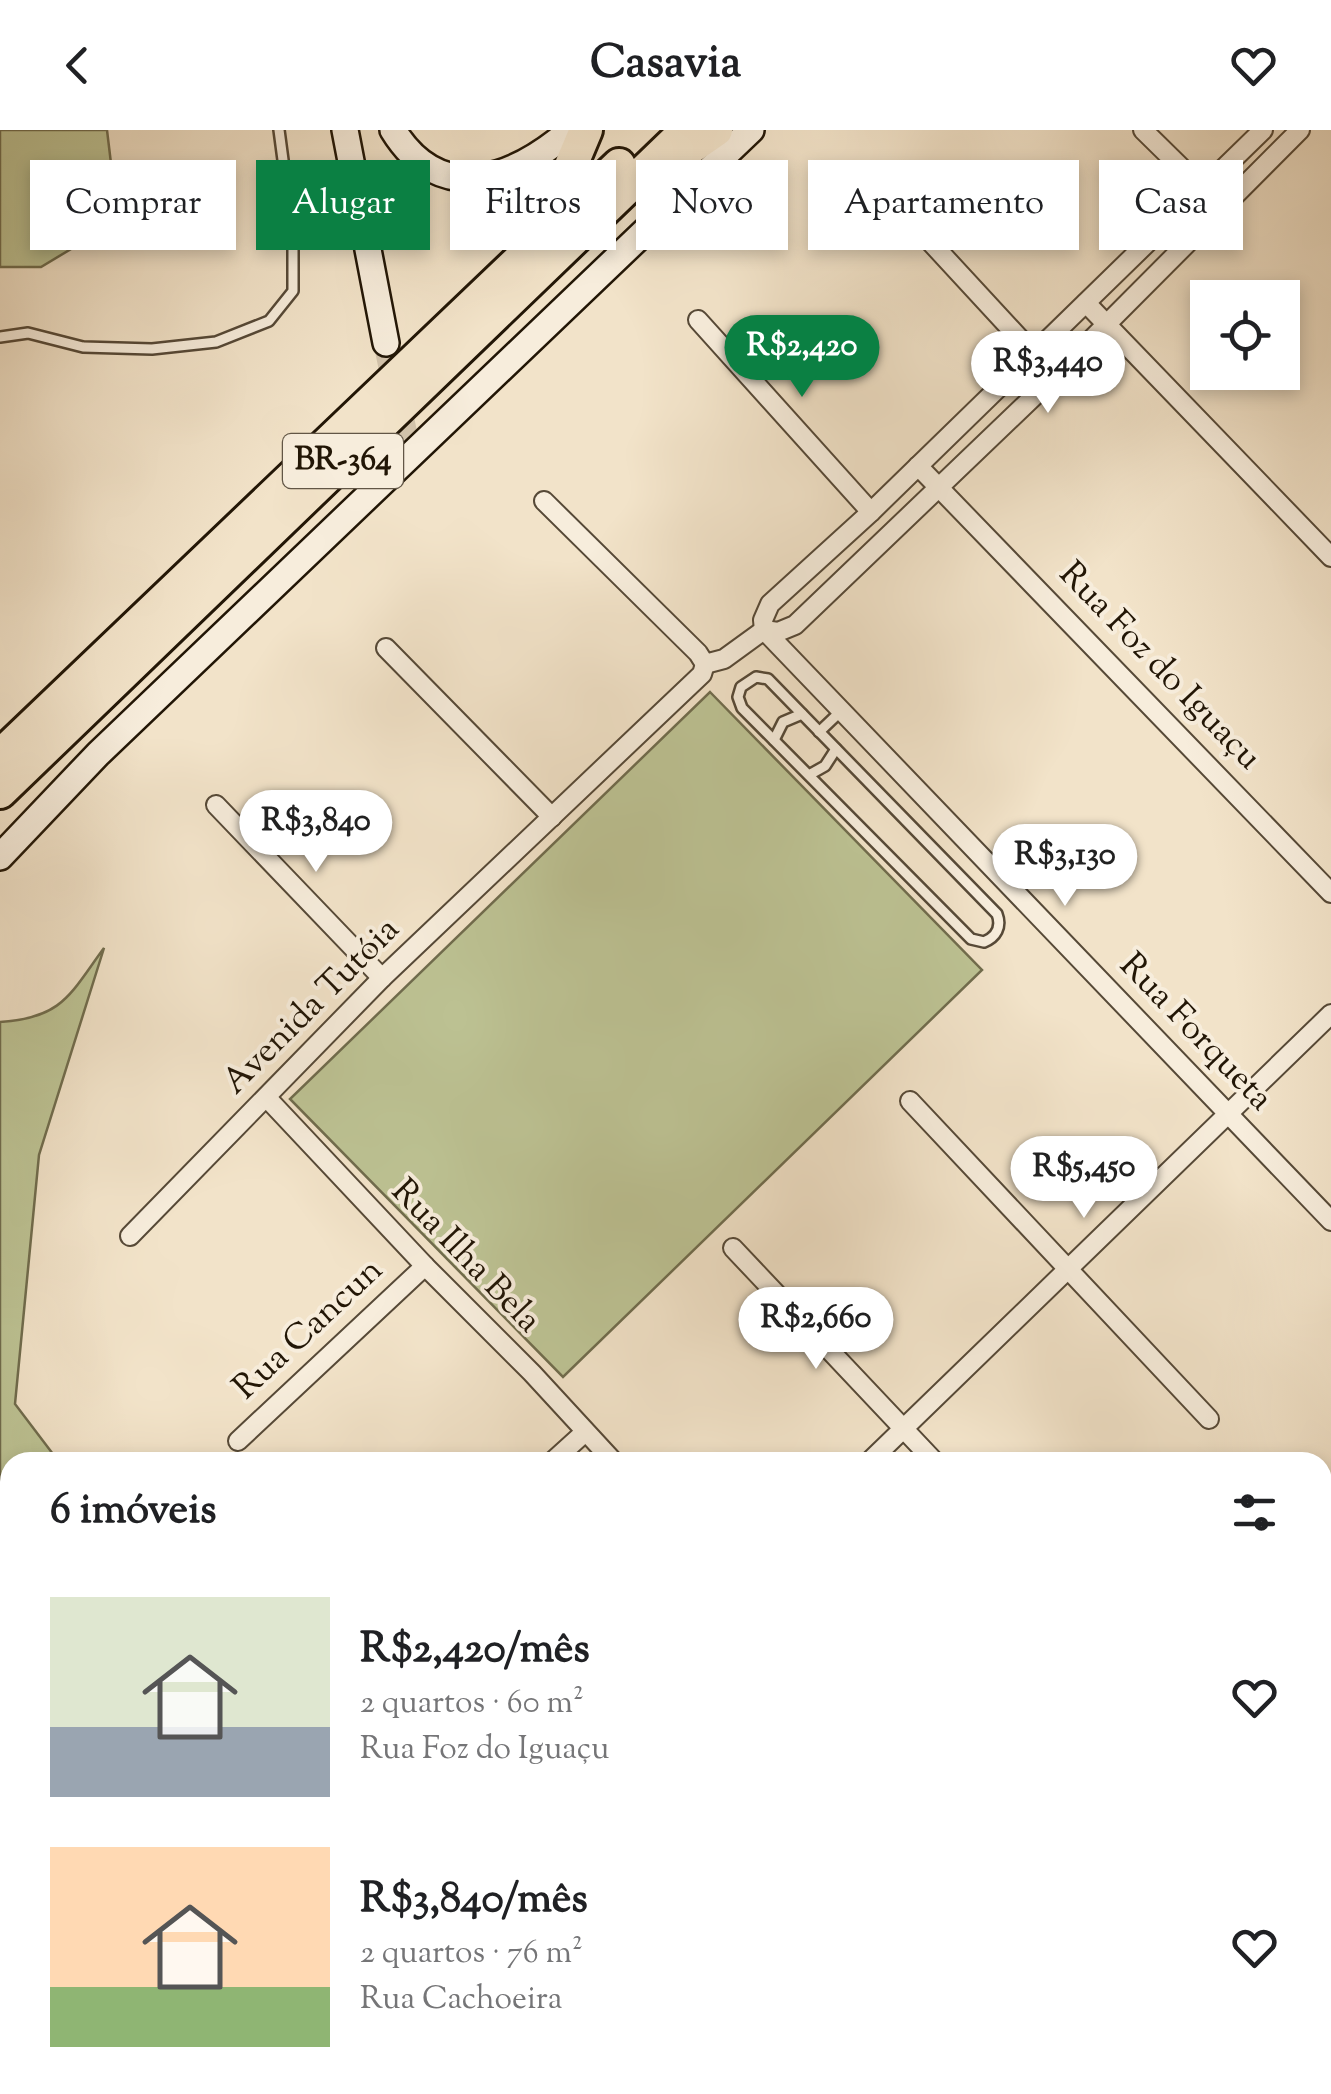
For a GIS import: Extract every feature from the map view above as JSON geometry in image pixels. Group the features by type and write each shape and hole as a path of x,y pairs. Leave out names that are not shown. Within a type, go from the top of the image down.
{"highway":[{"path":"573,160 586,130"},
{"name":"BR-364","path":"616,166 655,130"},
{"name":"BR-364","path":"616,198 687,130"},
{"path":"616,201 716,130"},
{"name":"BR-364","path":"0,756 526,250"},
{"name":"BR-364","path":"0,792 562,250"}],"street":[{"path":"345,130 386,343"},
{"path":"393,130 426,167 447,176 484,178 514,168 540,142 571,130"},
{"path":"0,857 98,754 751,130"},
{"path":"1143,130 1174,160"},
{"name":"Avenida Tutóia","path":"1231,160 1263,130"},
{"name":"Avenida Tutóia","path":"130,1236 382,978 702,674 705,664 724,659 764,630 778,632 795,625 1300,130"},
{"path":"938,250 1034,353"},
{"name":"Avenida Tutóia","path":"764,630 763,620 770,604 871,512 1139,250"},
{"path":"1086,303 1331,556"},
{"path":"698,320 871,512"},
{"name":"Rua Foz do Iguaçu","path":"918,466 1331,894"},
{"path":"544,501 705,664"},
{"name":"Rua Forqueta","path":"764,630 1331,1221"},
{"path":"386,648 552,817"},
{"path":"216,805 382,978"},
{"path":"880,1452 1331,1014"},
{"name":"Rua Ilha Bela","path":"267,1098 425,1266 532,1372 604,1452"},
{"path":"910,1101 1209,1420"},
{"path":"733,1248 925,1452"},
{"name":"Rua Cancun","path":"238,1442 425,1266"},
{"path":"563,1452 584,1432"}],"lane":[{"path":"0,336 28,334 83,347 152,349 216,342 269,321 293,291 293,235 278,130"},
{"path":"768,678 820,732 997,914 999,925 995,935 984,942 971,938 774,740 739,703 744,682 768,678"},
{"path":"820,732 840,712"},
{"path":"774,740 783,722 802,714"},
{"path":"809,775 825,766 836,749"}],"green space":[{"path":"0,130 107,130 111,160 30,160 30,250 69,250 41,267 0,267"},
{"path":"710,692 982,970 563,1377 290,1099"},
{"path":"104,948 39,1155 15,1404 51,1452 0,1452 0,1022 38,1015 73,991"}],"tunnel":[{"path":"386,343 410,459"}]}
